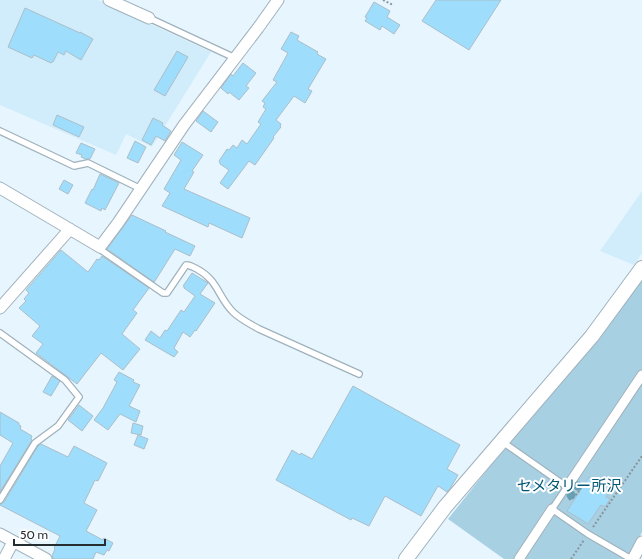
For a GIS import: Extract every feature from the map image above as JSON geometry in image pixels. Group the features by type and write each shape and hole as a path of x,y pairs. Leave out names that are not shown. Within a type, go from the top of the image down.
{"street":[{"path":"109,0 149,18"},
{"path":"0,188 100,248 184,124 278,0"},
{"path":"0,308 70,229"},
{"path":"406,559 445,507 592,336 642,268"},
{"path":"567,487 642,376"},
{"path":"519,559 552,509"},
{"path":"0,534 46,559"},
{"path":"4,559 13,542"},
{"path":"632,559 642,542"}],"lane":[{"path":"149,18 235,58"},
{"path":"0,130 74,166 88,163 141,189"},
{"path":"100,248 163,293 167,293 186,265 189,265 203,272 216,286 225,302 234,313 245,321 259,329 359,374"},
{"path":"0,333 65,380 79,397 58,426 35,443 0,500"},
{"path":"507,445 567,487 552,509 588,534 632,559"}],"path":[{"path":"383,0 393,5"},
{"path":"571,559 642,456"},
{"path":"572,499 578,493"}],"shaded area":[{"path":"0,0 98,0 211,52 152,147 126,134 116,155 0,105"},
{"path":"642,191 642,253 634,265 600,251"}],"green space":[{"name":"セメタリー所沢","path":"642,278 642,532 628,559 504,559 448,519"}],"building":[{"path":"436,0 501,0 469,50 422,21"},
{"path":"374,2 390,11 387,17 400,25 394,34 382,26 380,30 365,21 367,18 365,17"},
{"path":"25,8 93,39 81,60 66,51 64,55 58,52 51,63 34,55 32,58 8,47"},
{"path":"291,32 299,36 297,40 318,52 317,54 326,59 308,89 312,91 305,103 294,96 276,120 281,124 281,127 255,165 249,161 228,189 220,183 229,170 220,164 219,161 227,149 229,150 233,145 237,148 242,140 247,144 261,124 258,122 266,109 263,107 265,103 262,101 277,82 273,80 288,53 281,49"},
{"path":"177,51 188,57 165,96 154,90"},
{"path":"243,63 256,73 246,86 249,88 239,100 221,88 231,74 233,76"},
{"path":"203,111 218,122 211,132 196,121"},
{"path":"57,115 84,127 79,137 53,125"},
{"path":"153,118 163,123 162,125 171,131 165,141 156,136 151,145 142,140"},
{"path":"135,141 146,147 138,163 127,158"},
{"path":"182,142 203,155 192,171 194,172 184,189 250,218 242,238 209,223 208,227 162,206 170,193 164,189 181,160 174,155"},
{"path":"81,143 95,149 90,159 81,157 82,155 76,153"},
{"path":"100,174 119,183 105,210 102,208 101,211 85,203"},
{"path":"64,180 73,185 68,194 59,189"},
{"path":"132,215 195,246 190,256 175,249 154,282 107,249"},
{"path":"61,250 88,272 97,259 99,260 102,256 149,288 133,310 137,313 122,334 140,349 123,370 101,353 77,384 36,353 43,344 32,336 40,326 19,308 26,301 24,299 29,293 26,290"},
{"path":"192,273 208,283 200,294 215,303 196,331 195,330 190,337 183,332 174,348 178,352 174,357 145,340 151,331 160,338 165,330 167,331 181,310 184,312 195,296 183,286"},
{"path":"119,372 140,385 129,406 140,411 136,422 120,414 108,430 94,420 103,408 117,382 114,380"},
{"path":"52,376 60,381 51,396 43,392"},
{"path":"353,386 460,445 447,469 458,475 447,492 438,486 421,516 385,496 369,526 352,518 351,520 276,480 292,450 300,455 301,453 312,459"},
{"path":"79,405 93,416 82,431 68,420"},
{"path":"0,412 19,423 21,426 20,429 32,436 32,440 0,492 0,466 13,443 0,435"},
{"path":"133,423 143,426 141,435 131,433"},
{"path":"138,435 148,439 144,449 134,445"},
{"path":"41,444 68,457 74,446 107,463 98,481 95,480 84,503 97,510 86,531 103,540 104,538 113,543 109,551 107,550 104,555 96,552 93,559 53,559 52,556 55,549 54,548 60,536 0,505 4,502 38,446"},
{"path":"589,477 610,491 606,497 610,499 605,507 601,505 588,524 567,511"}]}
